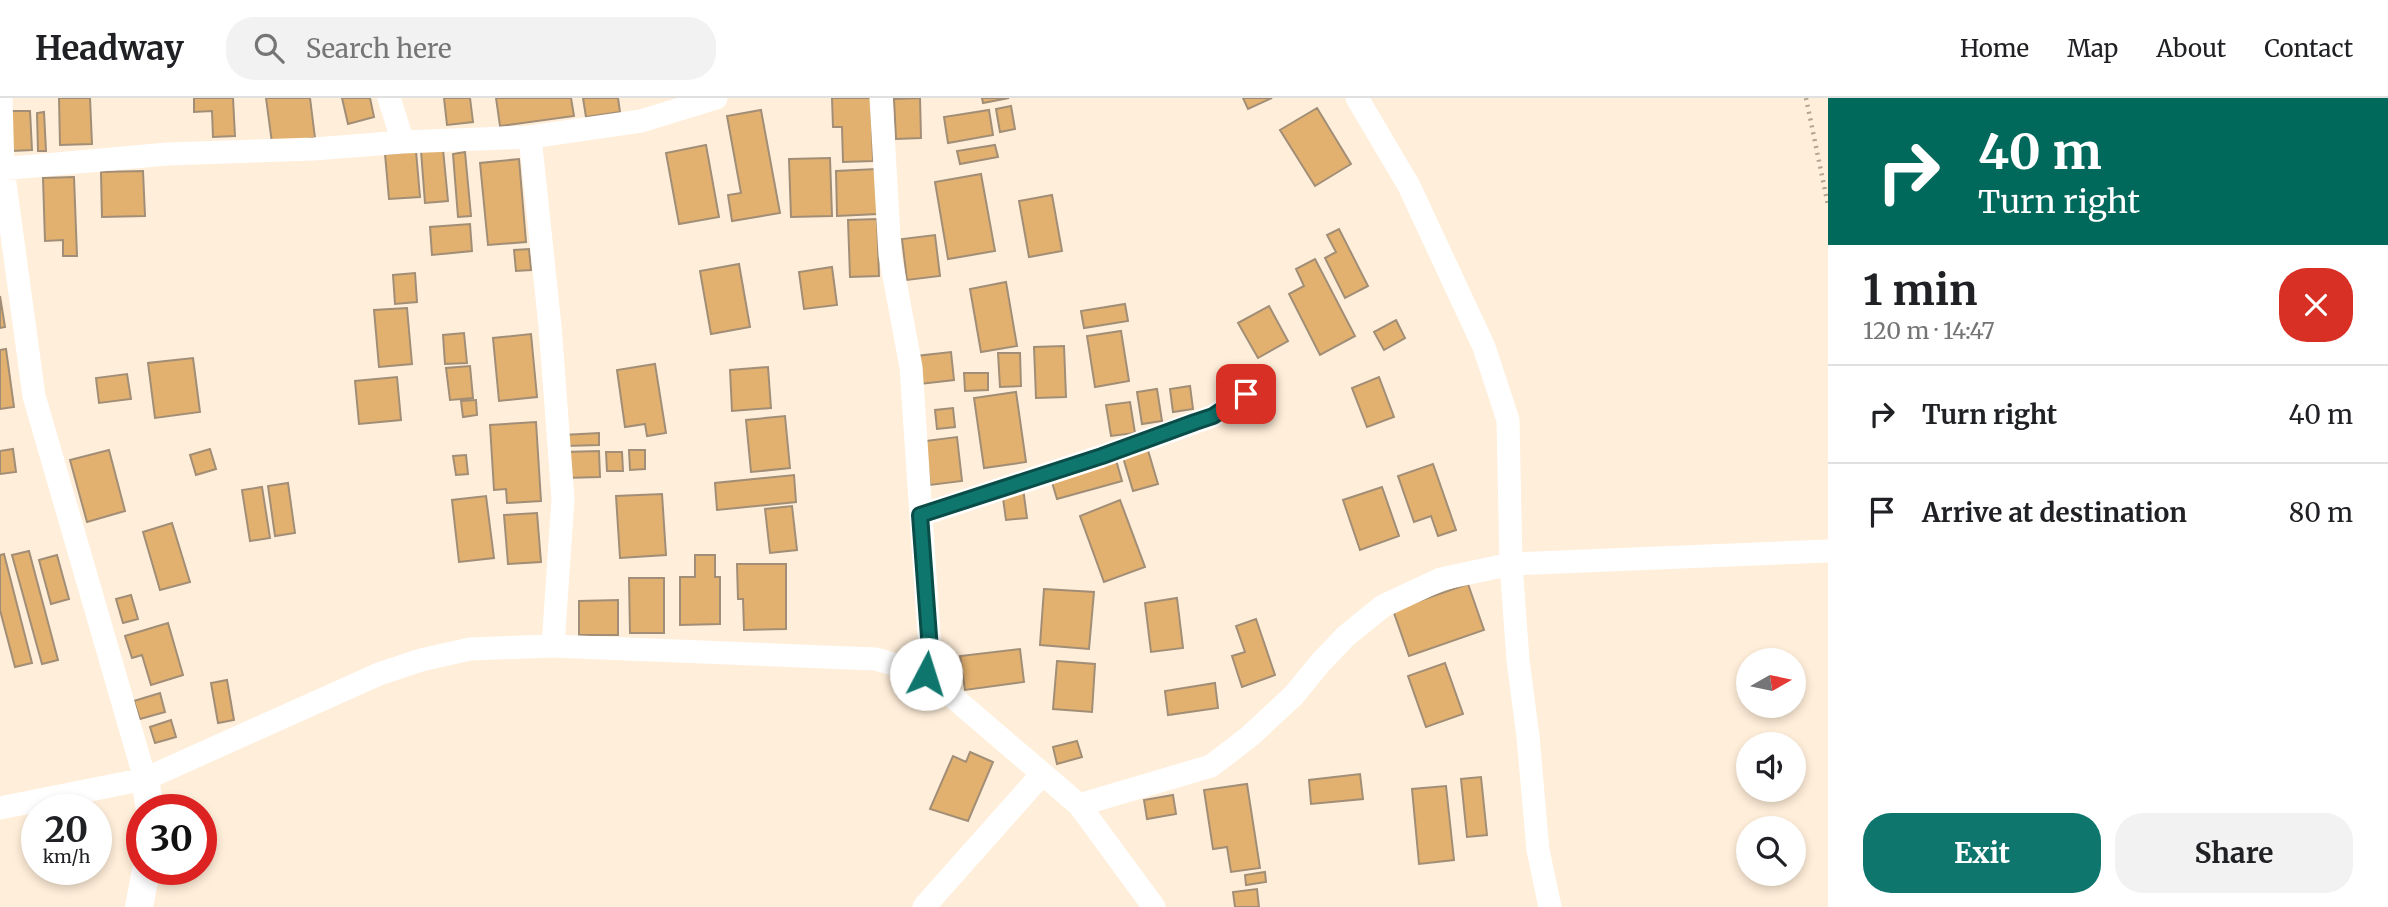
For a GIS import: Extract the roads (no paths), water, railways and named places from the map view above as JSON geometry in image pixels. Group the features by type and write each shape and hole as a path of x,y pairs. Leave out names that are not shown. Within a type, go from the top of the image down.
{"street":[{"path":"1,98 1,169 34,396 147,794"},
{"path":"389,98 402,142"},
{"path":"1,169 167,154 530,137 641,121 716,98"},
{"path":"881,98 890,255 911,367 930,650 926,674"},
{"path":"1357,98 1409,186 1484,347 1508,420 1511,564 1518,660 1538,850 1550,907"},
{"path":"530,137 550,326 563,499 553,646"},
{"path":"920,515 1102,456 1213,416 1263,383"},
{"path":"1079,805 1211,766 1250,736 1294,695 1338,645 1383,606 1441,579 1511,564 1828,551"},
{"path":"0,808 145,779 379,674 421,660 470,649 553,646 876,659 926,674 1079,805 1154,907"},
{"path":"924,907 1042,774"},
{"path":"139,907 143,885"}]}
